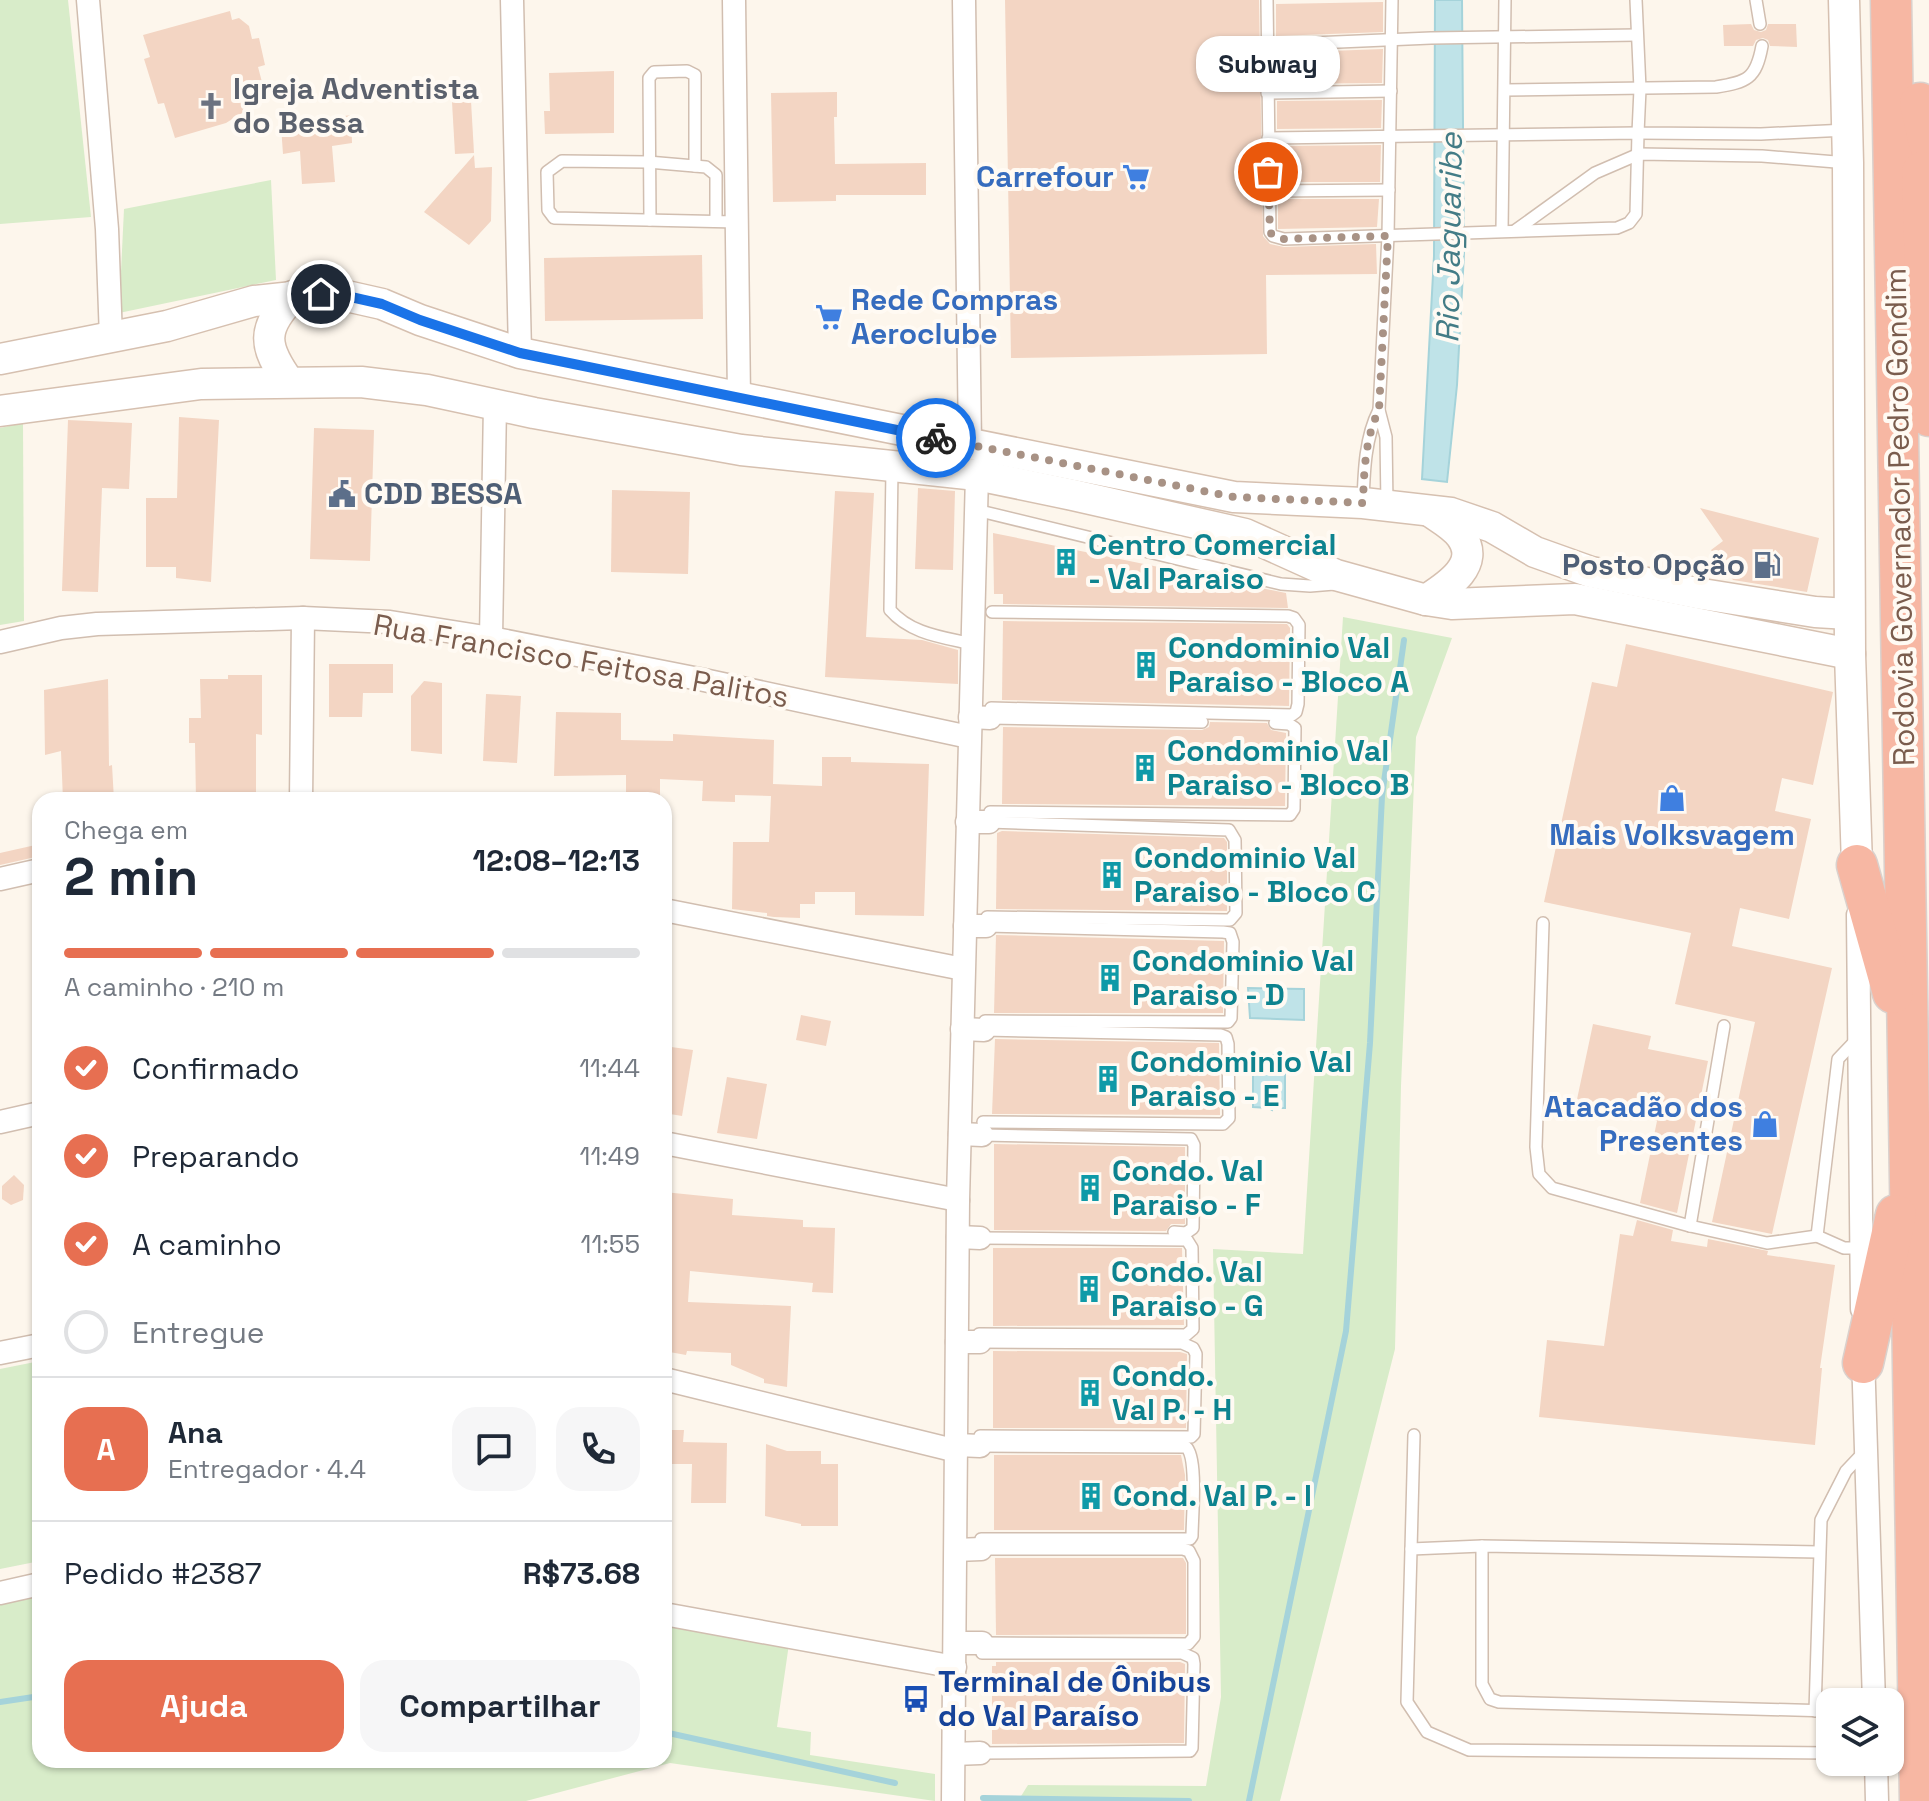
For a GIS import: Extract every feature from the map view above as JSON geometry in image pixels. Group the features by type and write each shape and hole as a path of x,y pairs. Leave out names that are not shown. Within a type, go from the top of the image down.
{"highway":[{"name":"Rodovia Governador Pedro Gondim","path":"1891,0 1920,1801"},
{"name":"Rodovia Governador Pedro Gondim","path":"1918,0 1929,416"},
{"path":"1920,103 1929,143"},
{"path":"1857,865 1909,1046"},
{"path":"1863,1363 1910,1158"}],"main road":[{"path":"1844,0 1848,163 1849,614 1857,865"},
{"path":"0,359 167,326 254,301 336,295 382,304 520,353 1234,497 1429,510 1474,519 1535,552 1591,572 1815,612 1849,614"},
{"path":"289,382 277,365 268,340 278,311 293,296"},
{"path":"0,411 201,384 361,382 427,390 741,450 977,475 1218,526 1270,544 1357,582 1426,600 1452,604 1575,599 1850,654"},
{"path":"1426,600 1449,585 1464,568 1467,558 1461,536 1429,510"}],"street":[{"path":"88,0 107,229 111,338"},
{"path":"512,0 520,353"},
{"path":"734,0 726,222 739,398"},
{"path":"964,0 970,445"},
{"path":"491,638 495,404"},
{"path":"953,1801 957,1444 968,1338 969,1234 958,1200 971,1128 973,1025 963,969 976,921 978,718 972,644 982,612 977,475"},
{"path":"301,792 303,618"},
{"name":"Rua Francisco Feitosa Palitos","path":"0,642 61,628 97,624 303,618 390,622 491,638 720,683 978,718"},
{"path":"1857,865 1863,1363 1874,1688"},
{"path":"0,879 32,872"},
{"path":"672,912 963,969"},
{"path":"0,1122 32,1115"},
{"path":"672,1145 958,1200"},
{"path":"0,1353 32,1347"},
{"path":"672,1381 957,1444 980,1441"},
{"path":"956,1544 981,1544"},
{"path":"0,1593 32,1586"},
{"path":"672,1615 955,1654 982,1648"},
{"path":"954,1754 980,1753"},
{"path":"1876,1776 1877,1801"}],"lane":[{"path":"1267,0 1270,232 1284,239 1617,228 1629,223 1636,214 1639,154 1636,0"},
{"path":"1375,504 1386,437 1379,410 1388,236 1392,0"},
{"path":"1502,230 1505,0"},
{"path":"1756,0 1760,24"},
{"path":"1267,45 1431,38 1637,35"},
{"path":"1505,90 1693,89 1740,83 1752,76 1759,64 1762,46"},
{"path":"650,220 649,78 654,72 687,71 695,75 695,166"},
{"path":"1267,93 1391,91"},
{"path":"1268,138 1761,134 1847,130"},
{"path":"1516,230 1595,173 1639,154 1762,156 1848,163"},
{"path":"562,161 695,166 706,167 716,175 726,222 554,218 548,210 547,172 562,161"},
{"path":"1269,191 1389,190"},
{"path":"1375,504 1366,455 1373,422 1379,410"},
{"path":"892,465 890,610 900,621 921,632 972,644"},
{"path":"976,510 1281,584 1310,586 1357,582"},
{"path":"978,718 1292,715 1298,704 1299,625 1288,616 982,612"},
{"path":"978,718 1289,724 1295,728 1294,809 1290,815 978,817"},
{"path":"976,921 1225,920 1236,913 1235,840 1229,830 978,817"},
{"path":"973,1025 1224,1023 1231,1018 1233,936 1230,933 976,921"},
{"path":"1543,923 1536,1147 1539,1174 1552,1188 1690,1226 1767,1243 1817,1236 1844,1248 1861,1248"},
{"path":"971,1128 1223,1124 1229,1118 1228,1044 1226,1037 1221,1035 973,1025"},
{"path":"1690,1226 1724,1026"},
{"path":"1817,1236 1838,1059 1859,1037"},
{"path":"969,1234 1186,1233 1193,1228 1194,1145 1191,1139 971,1128"},
{"path":"968,1338 1186,1335 1193,1329 1192,1248 1187,1240 969,1234"},
{"path":"968,1338 1182,1343 1193,1348 1196,1354 1194,1434 1191,1437 980,1441"},
{"path":"1414,1435 1407,1702 1427,1732 1469,1750 1816,1753"},
{"path":"980,1441 1182,1447 1190,1449 1192,1472 1190,1539 981,1544"},
{"path":"1482,1546 1482,1684 1490,1699 1499,1702 1815,1711 1821,1520 1846,1471 1865,1450"},
{"path":"981,1544 1183,1549 1189,1551 1194,1561 1194,1637 1188,1644 982,1648"},
{"path":"1411,1549 1482,1546 1819,1552"},
{"path":"980,1753 1190,1751 1194,1664 1193,1658 1182,1653 982,1648"}],"green space":[{"path":"0,0 68,0 91,217 0,224"},
{"path":"271,180 276,280 119,313 124,209"},
{"path":"23,423 24,621 0,625 0,428"},
{"path":"1343,617 1452,638 1416,737 1401,1086 1395,1349 1280,1801 1018,1801 1028,1785 1206,1786 1221,1697 1213,1249 1303,1254"},
{"path":"32,1363 32,1563 0,1569 0,1369"},
{"path":"32,1584 32,1768 651,1768 526,1801 0,1801 0,1591"},
{"path":"672,1615 790,1637 777,1727 811,1732 810,1755 935,1774 935,1801 672,1763"}],"water":[{"name":"Rio Jaguaribe","path":"1435,0 1462,0 1464,253 1457,385 1447,482 1422,479 1434,256"},
{"path":"1248,988 1304,989 1304,1020 1250,1018"},
{"path":"1253,1056 1285,1056 1285,1108 1272,1110 1253,1107"}],"building":[{"name":"Carrefour","path":"1005,0 1259,0 1263,236 1270,244 1284,247 1376,244 1377,274 1266,275 1267,354 1011,358"},
{"path":"1383,2 1383,32 1276,36 1276,4"},
{"path":"230,11 232,20 239,18 249,26 252,39 259,38 265,65 258,67 262,82 257,85 261,101 226,123 175,138 164,103 158,104 144,59 150,57 143,35"},
{"path":"1751,24 1754,30 1761,32 1766,30 1768,24 1796,24 1797,47 1770,46 1768,40 1763,38 1756,40 1753,46 1724,46 1723,25"},
{"path":"1383,49 1382,83 1277,84 1276,53"},
{"path":"614,71 614,133 545,134 544,111 550,111 549,73"},
{"path":"837,92 835,164 926,163 926,195 836,195 836,201 773,202 771,93"},
{"path":"1382,100 1381,128 1277,129 1277,101"},
{"path":"471,101 474,153 455,154 452,102"},
{"path":"351,115 352,143 332,146 335,182 302,184 300,151 283,154 281,126"},
{"path":"1381,145 1380,182 1278,182 1277,146"},
{"path":"474,155 475,168 492,167 491,221 469,245 424,212"},
{"path":"1278,199 1379,199 1377,227 1278,229"},
{"path":"702,255 703,319 545,321 544,258"},
{"path":"179,417 219,420 211,582 176,578 176,567 146,567 146,498 177,498"},
{"path":"68,420 132,423 129,489 102,488 98,592 62,591"},
{"name":"CDD BESSA","path":"314,428 374,430 370,561 310,559"},
{"path":"918,488 955,491 953,570 915,569"},
{"path":"612,490 690,492 688,574 611,572"},
{"path":"835,491 874,493 866,637 922,640 958,650 958,684 825,677"},
{"name":"Posto Opção","path":"1700,508 1819,538 1807,592 1733,580 1711,550 1723,541"},
{"name":"Centro Comercial - Val Paraiso","path":"993,533 1286,593 1288,608 1003,604 1003,594 994,594"},
{"name":"Condominio Val Paraiso - Bloco A","path":"1003,621 1287,624 1290,628 1289,706 1002,700"},
{"name":"Mais Volksvagem","path":"1626,644 1833,692 1813,785 1782,778 1775,811 1811,819 1789,919 1740,908 1732,946 1832,968 1772,1234 1712,1222 1755,1022 1675,1004 1691,933 1544,902 1592,682 1617,687"},
{"path":"329,664 393,664 393,693 363,693 362,717 329,717"},
{"path":"228,675 262,675 262,735 256,734 256,792 196,792 195,743 189,743 189,718 201,718 200,679 228,679"},
{"path":"108,679 109,766 112,765 114,792 63,792 61,751 45,755 44,690"},
{"path":"424,681 442,683 442,754 411,751 411,696"},
{"path":"486,694 521,696 517,763 483,761"},
{"path":"556,712 621,713 621,740 673,741 673,734 774,740 773,784 822,786 822,757 851,757 851,762 929,764 924,916 855,915 855,892 815,892 815,904 800,904 800,918 774,917 767,916 767,913 732,909 733,842 769,842 771,796 735,795 735,802 702,801 703,781 660,779 660,792 626,792 626,775 554,776"},
{"name":"Condominio Val Paraiso - Bloco B","path":"1210,722 1267,723 1271,730 1286,733 1285,806 1002,804 1003,727 1202,730 1209,727"},
{"name":"Condominio Val Paraiso - Bloco C","path":"997,833 1224,838 1227,842 1227,911 996,909"},
{"path":"32,846 32,858 0,865 0,853"},
{"name":"Condominio Val Paraiso - D","path":"996,935 1224,941 1223,1013 994,1013"},
{"path":"801,1015 831,1021 826,1046 796,1040"},
{"path":"1593,1024 1651,1036 1648,1049 1708,1061 1677,1213 1640,1203 1657,1121 1576,1104"},
{"name":"Condominio Val Paraiso - E","path":"995,1039 1219,1043 1220,1115 992,1114"},
{"path":"672,1047 693,1050 682,1116 672,1114"},
{"path":"727,1077 767,1084 757,1139 717,1133"},
{"name":"Condo. Val Paraiso - F","path":"994,1144 1185,1147 1185,1224 1171,1224 1166,1231 994,1230"},
{"path":"14,1175 24,1185 23,1200 11,1205 2,1199 2,1186"},
{"path":"672,1193 733,1199 732,1215 803,1220 803,1227 835,1228 833,1293 812,1292 813,1283 690,1271 688,1302 791,1306 787,1387 764,1383 764,1379 731,1365 731,1353 687,1351 686,1355 672,1352"},
{"path":"1637,1220 1673,1230 1671,1241 1707,1247 1708,1239 1768,1251 1767,1255 1835,1265 1820,1368 1815,1445 1539,1417 1547,1340 1604,1346 1620,1234 1633,1236"},
{"name":"Condo. Val Paraiso - G","path":"993,1248 1182,1248 1184,1325 993,1326"},
{"name":"Condo. Val P. - H","path":"993,1351 1187,1354 1186,1428 993,1428"},
{"path":"672,1430 684,1430 683,1442 727,1443 726,1503 691,1503 692,1464 672,1464"},
{"path":"766,1444 787,1451 821,1451 821,1464 838,1464 838,1526 801,1526 765,1516"},
{"name":"Cond. Val P. - I","path":"994,1455 1181,1455 1185,1475 1184,1530 994,1530"},
{"path":"995,1558 1183,1558 1186,1563 1186,1634 996,1635"},
{"path":"996,1662 1185,1664 1184,1743 992,1744 992,1666 996,1666"}],"waterway":[{"path":"1249,1801 1346,1331 1370,1043 1382,796 1404,640"},
{"path":"0,1702 32,1697"},
{"path":"672,1734 895,1783"},
{"path":"983,1798 1189,1801"}],"way so far":[{"path":"936,438 1234,497 1363,503 1366,455 1373,422 1379,410 1388,236 1279,239 1273,236 1270,232 1268,172"}],"place":[{"name":"Igreja Adventista do Bessa","path":"211,106"},
{"name":"Subway","path":"1268,172"},
{"name":"Carrefour","path":"1136,177"},
{"name":"Rede Compras Aeroclube","path":"829,317"},
{"name":"CDD BESSA","path":"342,494"},
{"name":"Centro Comercial - Val Paraiso","path":"1066,562"},
{"name":"Posto Opção","path":"1767,565"},
{"name":"Condominio Val Paraiso - Bloco A","path":"1146,665"},
{"name":"Condominio Val Paraiso - Bloco B","path":"1145,768"},
{"name":"Mais Volksvagem","path":"1672,798"},
{"name":"Condominio Val Paraiso - Bloco C","path":"1112,875"},
{"name":"Condominio Val Paraiso - D","path":"1110,978"},
{"name":"Condominio Val Paraiso - E","path":"1108,1079"},
{"name":"Atacadão dos Presentes","path":"1765,1124"},
{"name":"Condo. Val Paraiso - F","path":"1090,1188"},
{"name":"Condo. Val Paraiso - G","path":"1089,1289"},
{"name":"Condo. Val P. - H","path":"1090,1393"},
{"name":"Cond. Val P. - I","path":"1091,1496"},
{"name":"Terminal de Ônibus do Val Paraíso","path":"916,1699"}],"route":[{"path":"321,294 382,304 520,353 936,438"}]}
